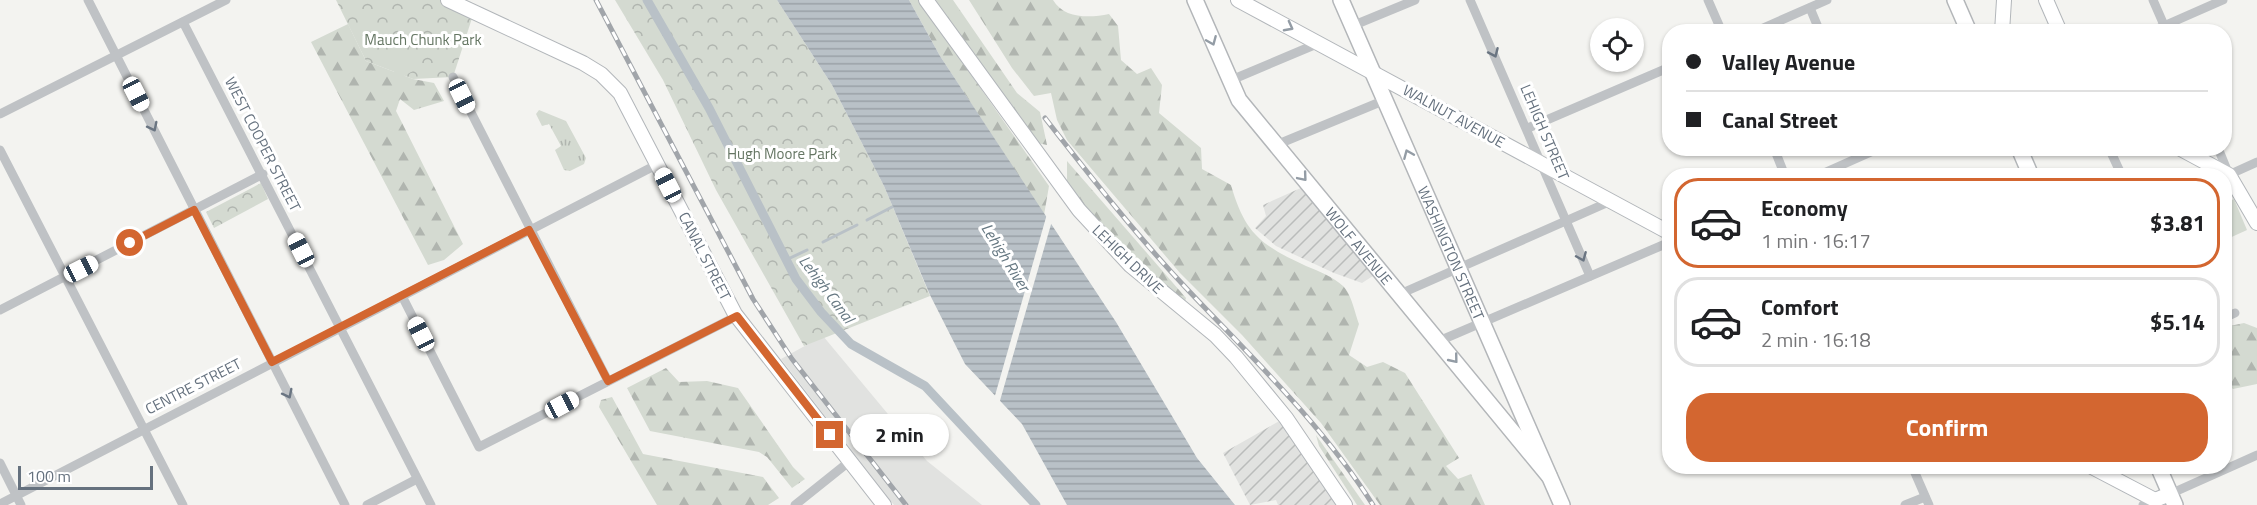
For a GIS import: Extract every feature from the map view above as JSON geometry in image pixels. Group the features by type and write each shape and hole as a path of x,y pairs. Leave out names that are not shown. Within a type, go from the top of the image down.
{"main road":[{"name":"WOLF AVENUE","path":"1195,0 1239,100 1549,476"},
{"name":"WASHINGTON STREET","path":"1341,0 1562,505"},
{"path":"1955,0 1966,24"},
{"path":"1500,416 1506,417 1520,410"},
{"path":"2161,474 2172,499"}],"street":[{"path":"88,0 345,505"},
{"path":"0,114 226,0"},
{"name":"CANAL STREET","path":"448,0 577,60 601,74 624,100 737,316 884,505"},
{"name":"LEHIGH DRIVE","path":"926,0 1079,210 1130,265 1215,335 1236,357 1286,418 1345,505"},
{"name":"WALNUT AVENUE","path":"1238,0 1662,229"},
{"path":"1353,27 1415,0"},
{"name":"LEHIGH STREET","path":"1470,0 1528,128 1590,276"},
{"path":"1708,0 1718,24"},
{"path":"1772,24 1827,0"},
{"path":"2002,24 2004,0"},
{"path":"2046,0 2056,24"},
{"path":"2153,0 2164,24"},
{"path":"2174,24 2223,0"},
{"path":"1809,8 1816,24"},
{"name":"WEST COOPER STREET","path":"183,22 263,174 430,505"},
{"path":"1229,81 1319,43"},
{"path":"1528,128 1662,71"},
{"path":"453,77 608,381"},
{"path":"1276,145 1384,100"},
{"path":"0,150 183,505"},
{"path":"1835,168 1862,156"},
{"path":"2193,156 2213,168"},
{"path":"2232,174 2257,162"},
{"name":"CENTRE STREET","path":"0,504 658,164"},
{"path":"0,310 263,174"},
{"path":"2232,184 2257,223"},
{"path":"1400,294 1611,201"},
{"path":"1439,341 1662,245"},
{"path":"402,296 479,447 737,316"},
{"path":"2232,468 2257,455"},
{"path":"795,505 850,461"},
{"path":"0,463 21,505"},
{"path":"1905,505 1927,501 1915,474"},
{"path":"2103,474 2149,502 2172,499 2220,474"},
{"path":"367,505 417,478"}],"shaded area":[{"path":"1303,187 1376,274 1362,283 1334,273 1276,246 1255,228 1266,216 1263,205"},
{"path":"823,336 927,461 982,505 894,505 781,359"},
{"path":"1283,419 1344,505 1278,505 1276,500 1250,505 1223,453"}],"green space":[{"name":"Mauch Chunk Park","path":"336,0 449,0 474,12 453,77 413,79 366,61"},
{"name":"Hugh Moore Park","path":"615,0 777,0 832,85 884,186 930,296 804,346 716,190 663,80"},
{"path":"909,0 919,0 1049,186 1044,215 940,56"},
{"path":"933,0 953,0 1017,93 1040,112 1047,145 1033,142"},
{"path":"969,0 1053,0 1064,11 1078,16 1109,14 1118,26 1121,60 1137,74 1151,68 1162,85 1159,113 1201,148 1202,169 1231,185 1236,202 1249,227 1266,244 1330,277 1346,289 1359,324 1349,355 1367,367 1383,362 1405,373 1459,458 1446,466 1458,479 1471,474 1485,505 1380,505 1321,423 1242,335 1180,273 1067,140 1057,120 1051,93 1034,96 1012,68"},
{"path":"348,24 366,61 413,79 434,83 444,101 414,110 400,99 396,111 463,244 444,260 428,265 311,42"},
{"path":"402,44 415,70 398,79 385,53"},
{"path":"539,110 566,121 586,158 584,164 570,171 564,170 555,150 561,146 549,124 542,126 536,114"},
{"path":"1067,161 1186,298 1185,302 1130,258 1067,187"},
{"path":"261,183 268,199 214,228 206,212"},
{"path":"2234,199 2247,230 2232,237 2232,200"},
{"path":"2244,323 2257,328 2257,384 2232,388 2232,326"},
{"path":"666,368 679,382 707,381 738,388 793,467 805,479 792,488 767,457 759,452 650,431 627,388"},
{"path":"612,397 643,454 763,477 779,498 768,505 657,505 599,407 601,400"},
{"path":"1316,435 1365,505 1357,505 1319,446"}],"water":[{"name":"Lehigh River","path":"777,0 909,0 940,56 1116,322 1197,458 1235,505 1067,505 1022,424 965,364 930,295 884,186 832,85"}],"pier":[{"path":"1047,214 1052,221 999,404 994,399"}],"waterway":[{"name":"Lehigh Canal","path":"647,0 709,108 796,279 821,312 851,344 925,386 1036,505"},
{"path":"867,220 892,207"},
{"path":"823,242 857,225"},
{"path":"786,260 807,250"}],"railway":[{"path":"596,0 753,299 792,359 906,505"},
{"path":"1045,118 1150,248 1309,419 1353,475 1373,505"}],"route":[{"path":"130,243 194,210 272,362 529,230 608,381 737,316 830,435"}]}
